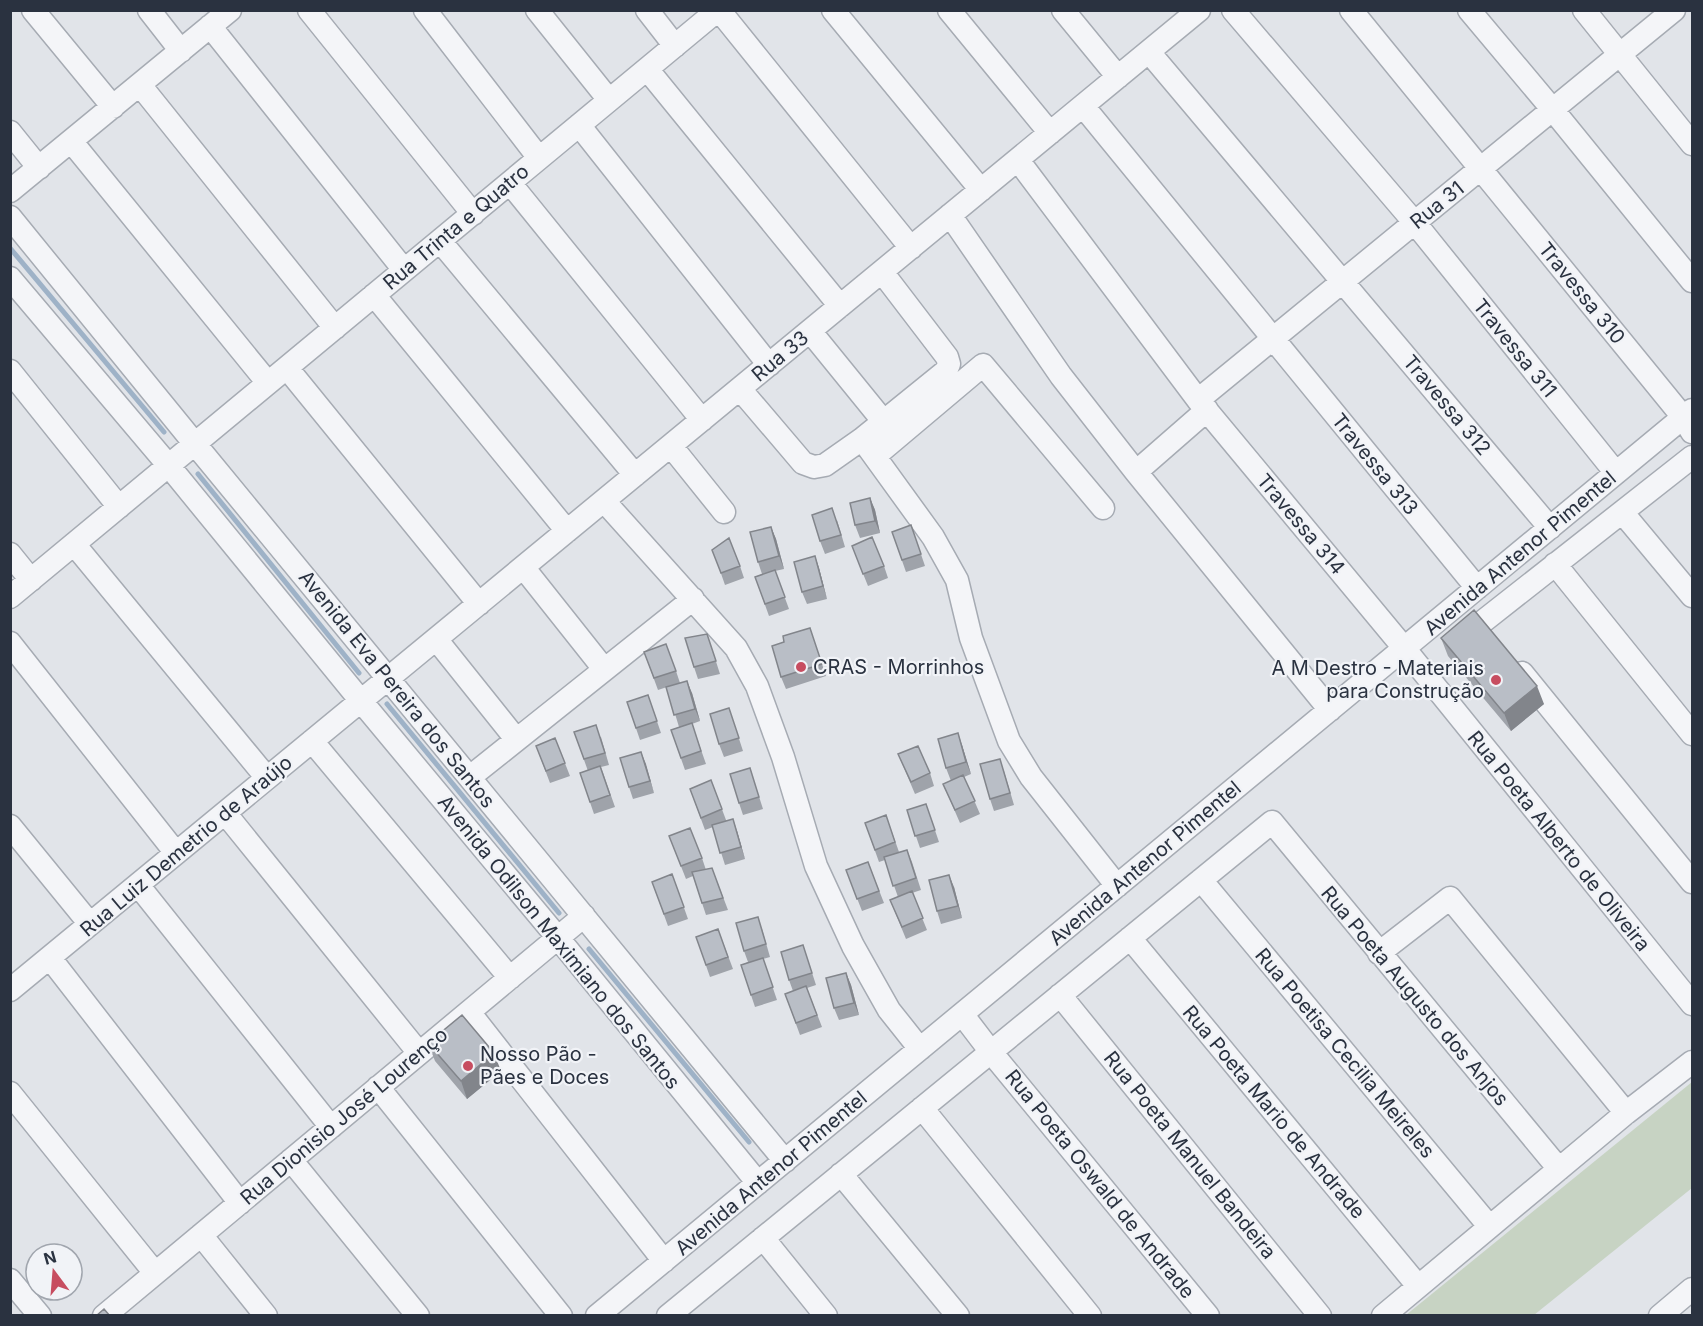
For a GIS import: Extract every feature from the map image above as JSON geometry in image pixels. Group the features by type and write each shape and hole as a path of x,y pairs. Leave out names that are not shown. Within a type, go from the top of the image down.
{"street":[{"path":"33,10 113,107"},
{"path":"149,10 181,51"},
{"path":"10,191 230,10"},
{"path":"309,10 473,214"},
{"path":"425,10 539,159"},
{"path":"537,10 609,100"},
{"path":"647,10 675,45"},
{"path":"718,10 911,248"},
{"name":"Rua Trinta e Quatro","path":"10,597 718,10"},
{"path":"833,10 981,190"},
{"path":"949,10 1050,133"},
{"path":"1063,10 1118,77"},
{"name":"Travessa 311","path":"1233,10 1415,223 1616,473"},
{"name":"Travessa 310","path":"1351,10 1480,170 1689,420"},
{"path":"1469,10 1692,281"},
{"path":"1584,10 1692,144"},
{"name":"Rua 31","path":"1136,472 1273,339 1674,10"},
{"name":"Rua 33","path":"360,701 1149,52 1187,14"},
{"path":"210,26 404,270"},
{"name":"Travessa 312","path":"1149,52 1550,528"},
{"path":"647,69 840,306"},
{"path":"140,85 335,328"},
{"name":"Travessa 313","path":"1083,106 1273,339 1469,594 1481,623 1496,641"},
{"path":"579,125 769,365"},
{"path":"10,132 39,168"},
{"path":"71,141 268,383"},
{"name":"Travessa 314","path":"1018,160 1203,405 1404,648"},
{"path":"510,183 702,420"},
{"path":"951,215 1061,376 1136,472 1330,710"},
{"name":"Avenida Eva Pereira dos Santos","path":"10,217 784,1161"},
{"path":"440,241 635,475"},
{"path":"868,448 884,422 946,371 949,364 947,357 882,272"},
{"name":"Avenida Eva Pereira dos Santos","path":"10,278 169,466 360,701"},
{"path":"374,295 567,531"},
{"path":"810,331 884,422"},
{"path":"740,389 802,463 814,467 868,448 983,365 1100,504"},
{"path":"287,368 479,604"},
{"path":"10,371 119,507"},
{"name":"Avenida Antenor Pimentel","path":"610,1312 664,1261 1469,594 1616,473 1689,420"},
{"path":"670,446 724,512"},
{"path":"868,448 933,537 957,579 971,638 1009,741 1031,777 1117,886"},
{"path":"1481,623 1692,457"},
{"path":"604,501 736,648 757,686 783,757 816,866 853,946 889,1010 920,1049"},
{"path":"1623,512 1692,596"},
{"path":"74,544 267,778"},
{"path":"10,554 31,580"},
{"path":"1555,564 1692,734"},
{"path":"524,567 603,669"},
{"path":"470,777 693,599"},
{"path":"436,639 516,739"},
{"path":"10,643 176,853"},
{"name":"Rua Poeta Alberto de Oliveira","path":"1404,648 1692,1004"},
{"path":"1511,660 1692,882"},
{"name":"Rua Luiz Demetrio de Araújo","path":"10,990 360,701"},
{"name":"Avenida Odilson Maximiano dos Santos","path":"360,701 758,1183"},
{"path":"312,741 510,978"},
{"path":"225,813 419,1053"},
{"name":"Rua Poeta Augusto dos Anjos","path":"1201,880 1272,822 1559,1169"},
{"path":"10,826 90,924"},
{"path":"682,1311 763,1238 1201,880"},
{"name":"Rua Poetisa Cecilia Meireles","path":"1201,880 1489,1226"},
{"path":"138,885 331,1127"},
{"path":"1379,952 1449,898 1626,1113"},
{"name":"Rua Dionisio José Lourenço","path":"110,1314 201,1235 584,916"},
{"name":"Rua Poeta Mario de Andrade","path":"1130,939 1418,1286"},
{"path":"50,958 240,1203"},
{"name":"Rua Poeta Manuel Bandeira","path":"1060,995 1320,1316"},
{"path":"469,1012 664,1261"},
{"name":"Rua Poeta Oswald de Andrade","path":"962,1014 1208,1316"},
{"path":"1383,1316 1626,1113 1692,1062"},
{"path":"378,1087 561,1316"},
{"path":"10,1092 156,1273"},
{"path":"922,1108 1090,1316"},
{"path":"291,1160 417,1316"},
{"path":"841,1174 958,1316"},
{"path":"201,1235 266,1316"},
{"path":"763,1238 826,1316"},
{"path":"10,1280 40,1316"},
{"path":"1660,1316 1692,1289"}],"green space":[{"path":"1692,1082 1692,1188 1534,1315 1406,1315"}],"building":[{"path":"870,498 875,521 855,525 850,503"},
{"path":"832,508 841,535 820,541 812,515"},
{"path":"911,525 921,554 902,560 892,532"},
{"path":"771,527 779,556 758,562 750,532"},
{"path":"872,537 884,566 863,574 852,546"},
{"path":"729,538 740,566 721,573 712,550"},
{"path":"815,556 823,586 802,592 794,562"},
{"path":"775,570 785,597 765,604 755,577"},
{"name":"A M Destro - Materiais para Construção","path":"1474,610 1537,686 1504,713 1441,638"},
{"name":"CRAS - Morrinhos","path":"810,628 822,664 781,677 772,646 784,642 783,636"},
{"path":"707,634 716,661 694,667 685,638"},
{"path":"666,644 676,671 654,678 644,652"},
{"path":"687,681 695,709 674,715 666,687"},
{"path":"648,695 657,721 636,728 627,702"},
{"path":"729,708 739,738 719,744 710,714"},
{"path":"692,723 701,751 681,758 671,730"},
{"path":"596,725 605,753 584,759 574,732"},
{"path":"958,733 966,762 946,768 938,739"},
{"path":"555,738 565,763 546,771 536,746"},
{"path":"918,746 930,773 911,782 898,754"},
{"path":"641,752 650,781 629,787 620,758"},
{"path":"1000,759 1010,793 990,799 980,764"},
{"path":"600,766 610,795 590,802 580,773"},
{"path":"750,768 759,797 739,803 730,774"},
{"path":"963,775 975,801 955,810 943,784"},
{"path":"711,780 722,809 701,818 690,789"},
{"path":"926,804 935,830 915,836 907,810"},
{"path":"886,815 895,842 875,850 865,823"},
{"path":"733,819 741,847 720,853 712,825"},
{"path":"690,828 702,858 681,866 669,836"},
{"path":"907,850 916,878 893,886 884,857"},
{"path":"868,862 879,891 857,899 846,870"},
{"path":"712,868 723,898 702,903 692,872"},
{"path":"672,874 684,907 664,914 652,882"},
{"path":"949,875 958,906 937,911 929,880"},
{"path":"912,891 923,918 902,927 890,900"},
{"path":"758,917 766,944 744,951 736,923"},
{"path":"718,929 728,957 706,965 696,937"},
{"path":"803,945 812,973 789,980 781,952"},
{"path":"763,958 773,987 751,995 741,965"},
{"path":"846,973 854,1003 834,1008 826,978"},
{"path":"806,986 817,1015 796,1023 785,994"},
{"path":"462,1015 494,1053 461,1081 428,1043"},
{"path":"104,1309 110,1316 96,1316"}],"waterway":[{"path":"10,248 164,432"},
{"path":"198,474 359,673"},
{"path":"387,704 559,913"},
{"path":"589,949 749,1142"}],"place":[{"name":"CRAS - Morrinhos","path":"801,667"},
{"name":"A M Destro - Materiais para Construção","path":"1496,680"},
{"name":"Nosso Pão - Pães e Doces","path":"468,1066"}]}
